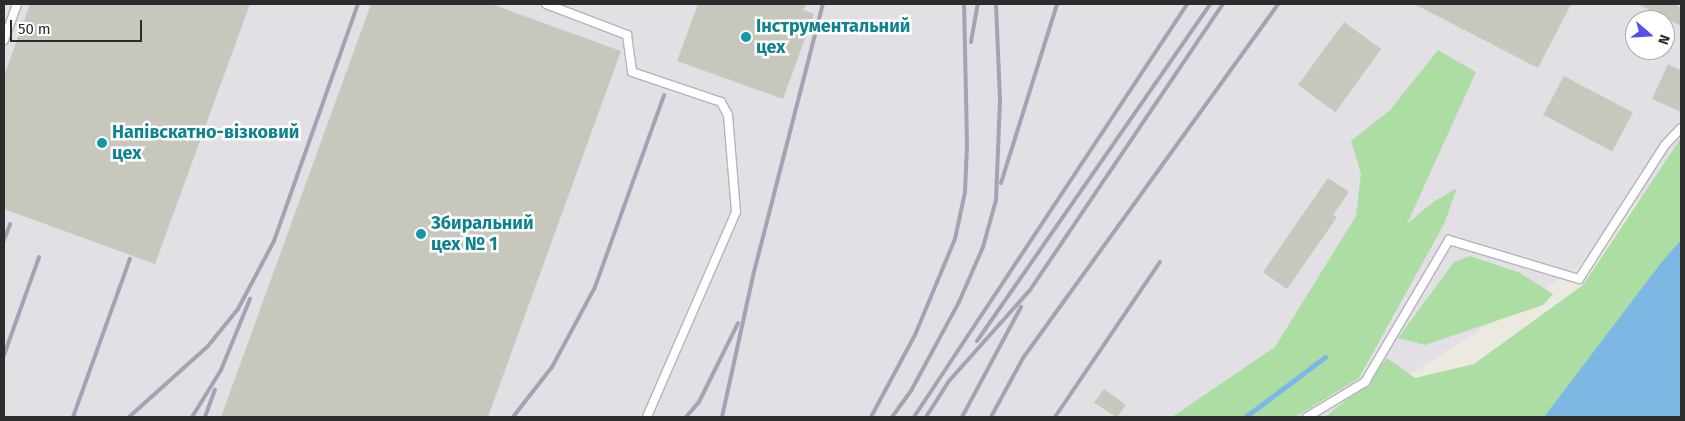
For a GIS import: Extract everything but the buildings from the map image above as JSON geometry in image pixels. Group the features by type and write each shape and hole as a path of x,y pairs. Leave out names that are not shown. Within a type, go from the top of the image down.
{"lane":[{"path":"4,40 17,4"},
{"path":"546,4 627,35 632,72 721,102 728,115 736,212 647,417"},
{"path":"1308,417 1364,382 1449,240 1579,279 1665,145 1681,128"}],"shaded area":[{"path":"4,4 1681,4 1681,153 1575,270 1342,417 4,417"}],"green space":[{"path":"1438,50 1476,72 1407,224 1433,202 1457,188 1444,224 1359,378 1295,417 1172,417 1275,347 1356,216 1361,174 1351,141 1390,110"},
{"path":"1681,138 1681,240 1544,417 1325,417 1359,390 1387,358 1415,378 1474,364 1583,285"},
{"path":"1470,256 1520,273 1553,294 1543,305 1425,345 1398,338 1454,262"}],"water":[{"path":"1681,240 1681,417 1544,417 1661,263"}],"waterway":[{"path":"1245,417 1325,357"}],"railway":[{"path":"129,417 208,346 238,309 274,241 358,4"},
{"path":"722,417 754,272 823,4"},
{"path":"871,417 915,335 955,239 965,192 967,144 964,4"},
{"path":"971,42 978,4"},
{"path":"892,417 912,389 959,302 983,247 996,200 1000,100 996,4"},
{"path":"1001,183 1057,4"},
{"path":"914,417 1187,4"},
{"path":"977,341 1210,4"},
{"path":"926,417 949,381 1030,290 1223,4"},
{"path":"991,417 1023,358 1278,4"},
{"path":"513,417 552,367 595,287 664,95"},
{"path":"4,240 10,224"},
{"path":"4,355 39,257"},
{"path":"73,417 130,259"},
{"path":"1055,417 1160,262"},
{"path":"192,417 221,370 250,299"},
{"path":"962,417 1021,307"},
{"path":"686,417 699,402 738,323"},
{"path":"205,417 215,390"}],"place":[{"name":"Інструментальний цех","path":"746,37"},
{"name":"Напівскатно-візковий цех","path":"102,143"},
{"name":"Збиральний цех № 1","path":"421,234"}]}
